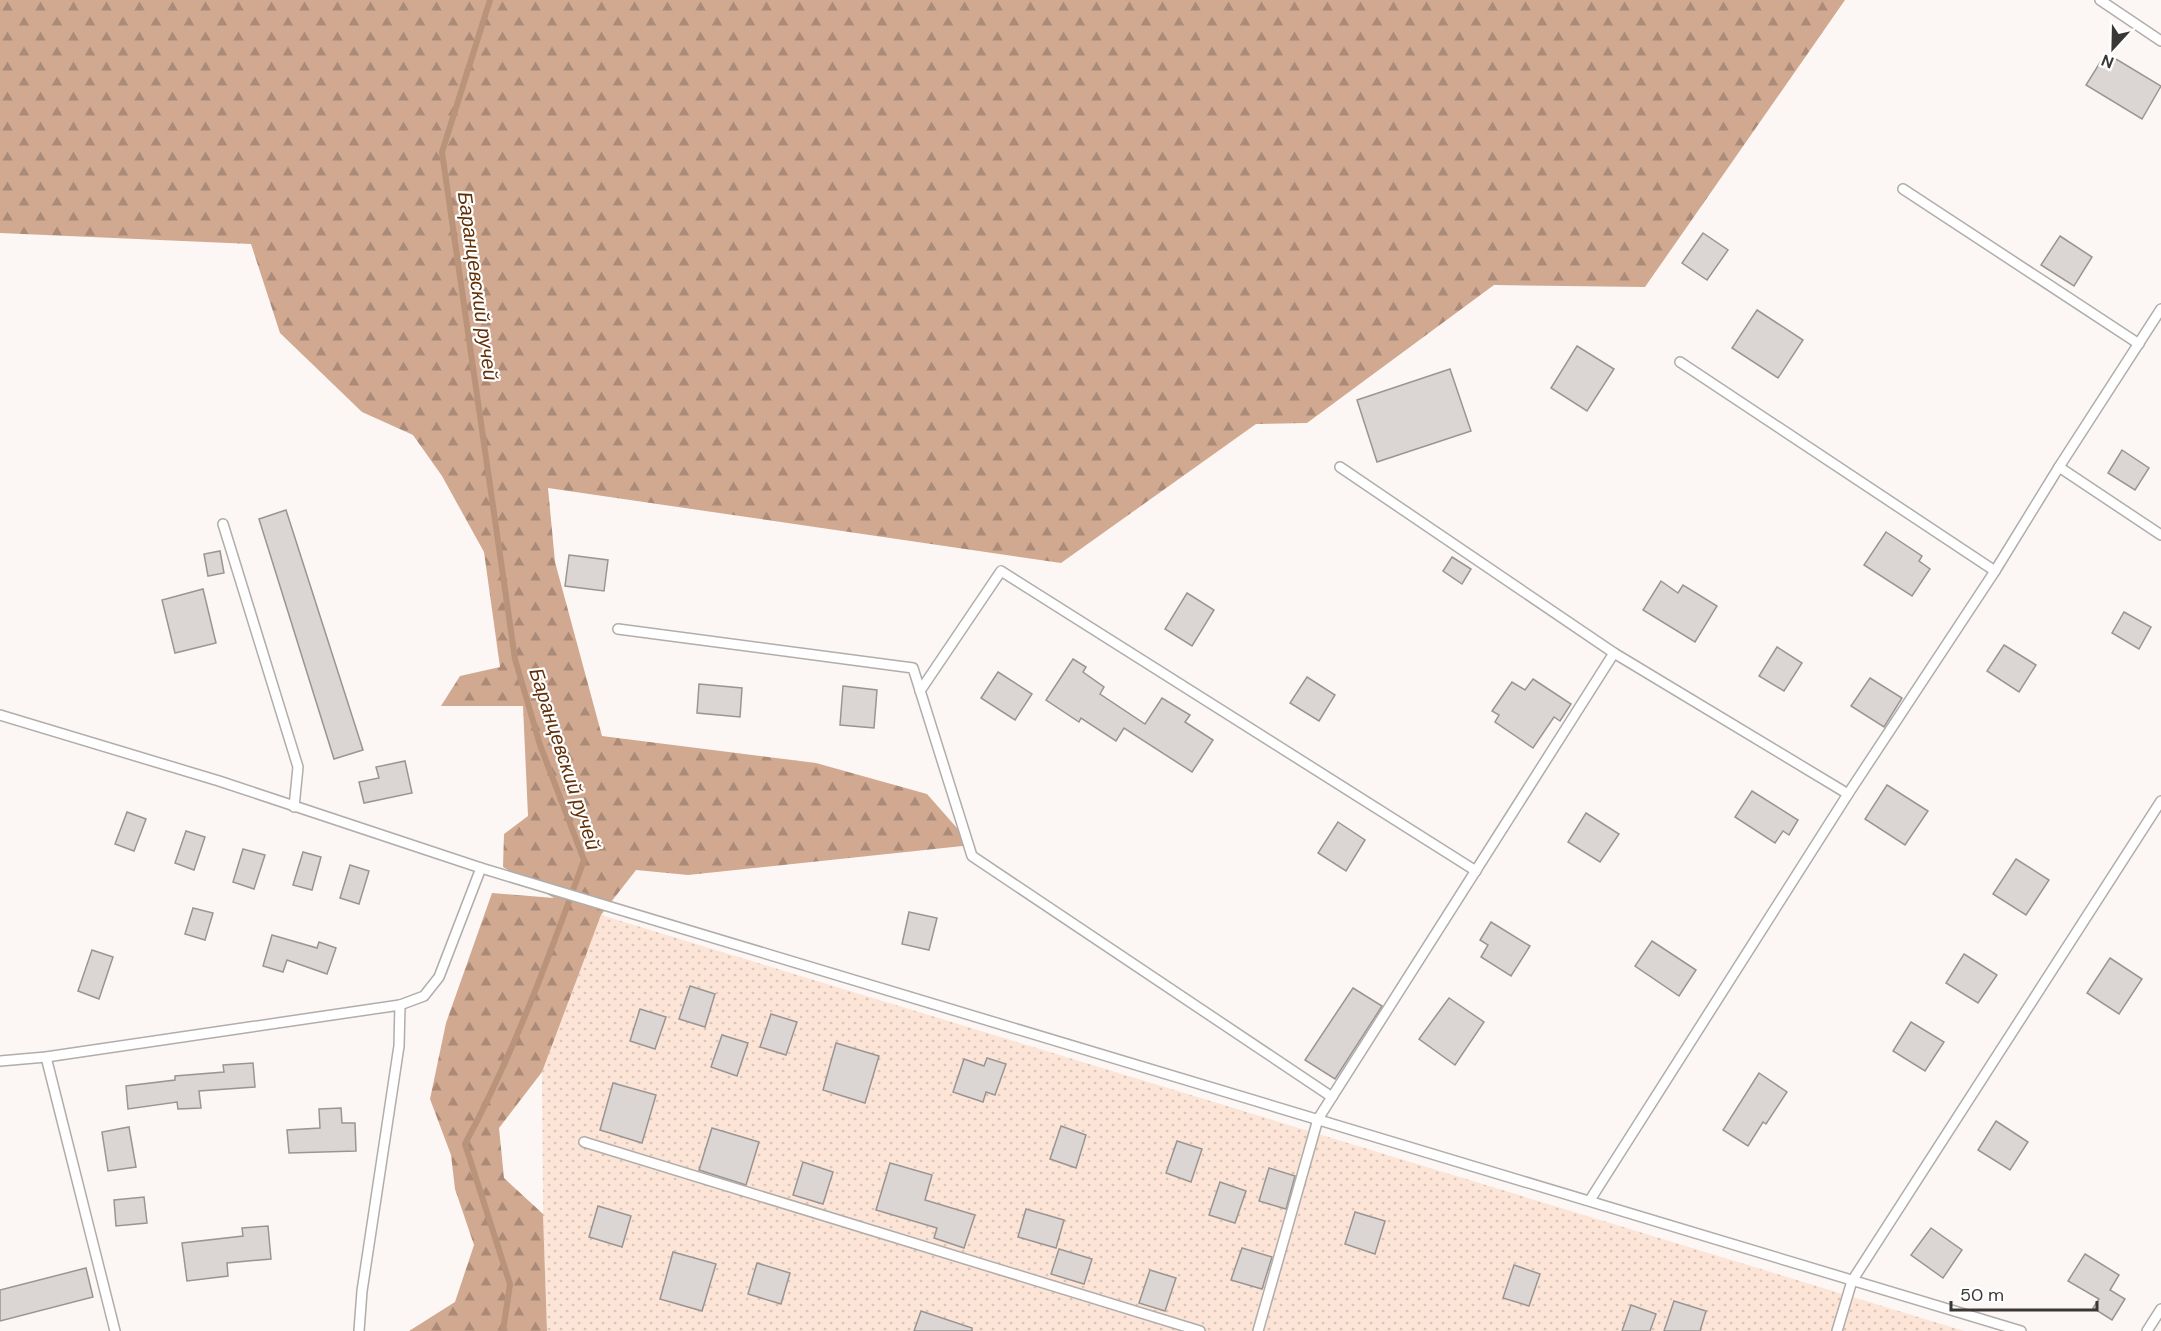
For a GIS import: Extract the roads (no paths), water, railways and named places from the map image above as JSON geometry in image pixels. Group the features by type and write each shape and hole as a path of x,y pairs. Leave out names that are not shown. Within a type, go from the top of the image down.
{"lane":[{"path":"2100,0 2161,40"},
{"path":"1903,189 2139,344"},
{"path":"1590,1200 1848,794 1995,571 2161,309"},
{"path":"1680,362 1995,571"},
{"path":"1340,467 1614,653 1848,794"},
{"path":"2059,467 2161,535"},
{"path":"223,524 298,767 294,807"},
{"path":"921,691 1001,571 1476,871"},
{"path":"618,629 914,668 972,856 1332,1096"},
{"path":"1258,1331 1318,1119 1614,653"},
{"path":"0,715 219,781 481,868 2021,1331"},
{"path":"1838,1331 1852,1281 2161,801"},
{"path":"0,1061 46,1057 399,1005 424,996 439,977 481,868"},
{"path":"359,1331 362,1291 399,1046 399,1005"},
{"path":"46,1057 115,1331"},
{"path":"585,1142 1200,1331"},
{"path":"2147,1331 2161,1309"}],"waterway":[{"name":"Баранцевский ручей","path":"490,0 442,152 515,659 540,745 584,860 515,1040 465,1144 510,1284 503,1331"}]}
